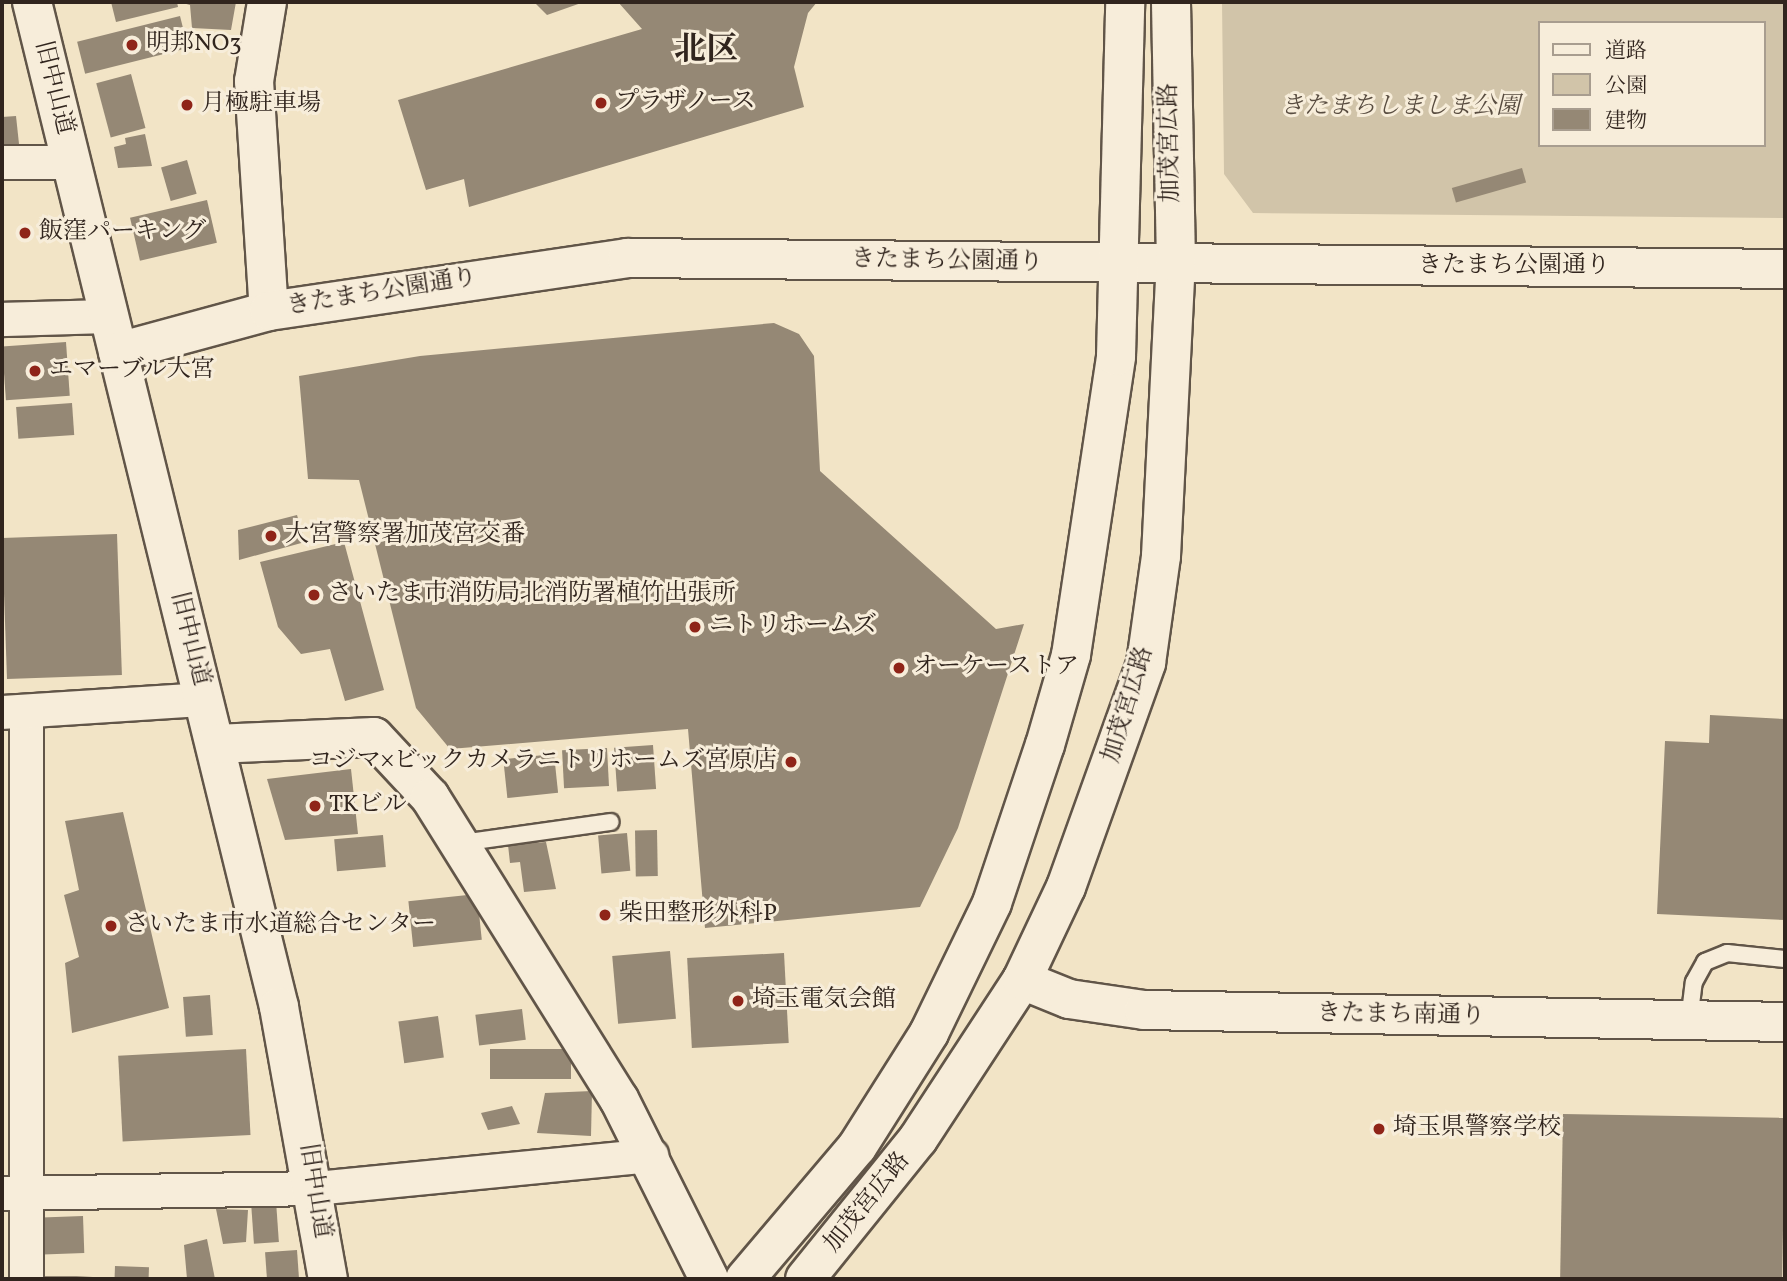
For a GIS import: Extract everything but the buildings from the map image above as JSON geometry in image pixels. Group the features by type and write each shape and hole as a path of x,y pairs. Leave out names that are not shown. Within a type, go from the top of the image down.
{"street":[{"name":"旧中山道","path":"32,2 215,744 315,1188 328,1279"},
{"path":"267,2 254,81 269,312"},
{"name":"加茂宮広路","path":"745,1279 857,1147 929,1033 992,903 1071,655 1116,356 1125,2"},
{"name":"加茂宮広路","path":"805,1279 918,1139 1022,980 1066,887 1146,663 1161,556 1176,263 1171,2"},
{"path":"2,162 71,162"},
{"name":"きたまち公園通り","path":"118,352 269,312 627,258 1785,269"},
{"path":"2,319 108,316"},
{"path":"26,1279 14,1192 14,712 204,699"},
{"path":"215,744 374,737 430,797 651,1155 709,1279"},
{"name":"きたまち南通り","path":"1022,980 1069,999 1144,1010 1785,1022"},
{"path":"14,1192 315,1188 651,1155"}],"lane":[{"path":"459,843 611,822"},
{"path":"1689,1021 1694,982 1705,962 1727,953 1785,958"}],"green space":[{"name":"きたまちしましま公園","path":"1222,2 1785,2 1785,218 1253,213 1224,174"}],"place":[{"name":"明邦NO3","path":"132,45"},
{"name":"プラザノース","path":"601,103"},
{"name":"月極駐車場","path":"187,105"},
{"name":"飯窪パーキング","path":"25,233"},
{"name":"エマーブル大宮","path":"35,371"},
{"name":"大宮警察署加茂宮交番","path":"271,536"},
{"name":"さいたま市消防局北消防署植竹出張所","path":"314,595"},
{"name":"ニトリホームズ","path":"695,627"},
{"name":"オーケーストア","path":"899,668"},
{"name":"コジマ×ビックカメラニトリホームズ宮原店","path":"791,762"},
{"name":"TKビル","path":"315,806"},
{"name":"柴田整形外科P","path":"605,915"},
{"name":"さいたま市水道総合センター","path":"111,926"},
{"name":"埼玉電気会館","path":"738,1001"},
{"name":"埼玉県警察学校","path":"1379,1129"}],"district":[{"name":"北区","path":"706,51"}]}
